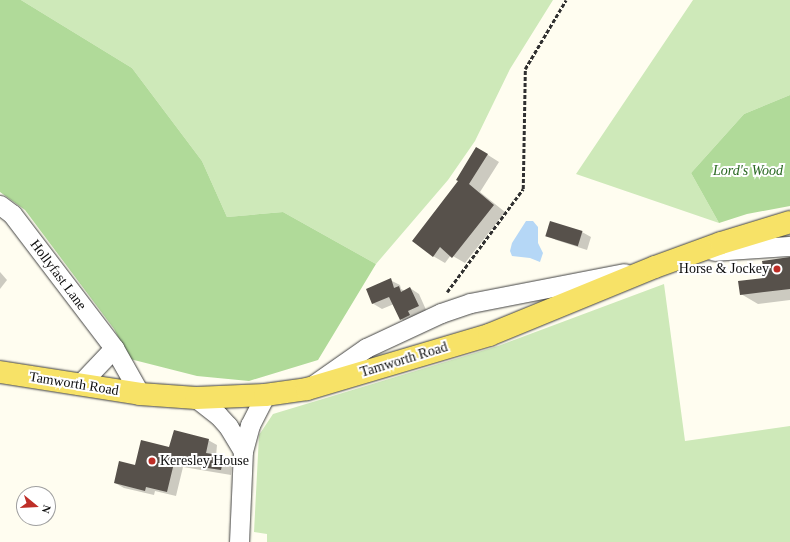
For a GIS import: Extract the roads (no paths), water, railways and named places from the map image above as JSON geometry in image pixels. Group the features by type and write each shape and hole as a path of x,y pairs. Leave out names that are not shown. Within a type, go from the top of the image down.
{"main road":[{"name":"Tamworth Road","path":"0,372 140,394 196,398 264,395 307,389 489,335 655,267 696,252 790,222"}],"street":[{"name":"Hollyfast Lane","path":"0,205 12,214 114,348 140,394"},
{"path":"696,252 790,246"},
{"path":"307,389 366,348 441,313 470,303 655,267"},
{"path":"79,385 114,348"},
{"path":"239,542 243,451 250,425 264,395"},
{"path":"196,398 218,415 228,426 243,451"}],"water":[{"path":"526,221 533,221 538,227 538,243 543,253 540,262 530,258 512,256 510,251 512,243"}],"place":[{"name":"Horse & Jockey","path":"777,269"},
{"name":"Keresley House","path":"152,461"}],"park label":[{"name":"Lord's Wood","path":"748,171"}]}
